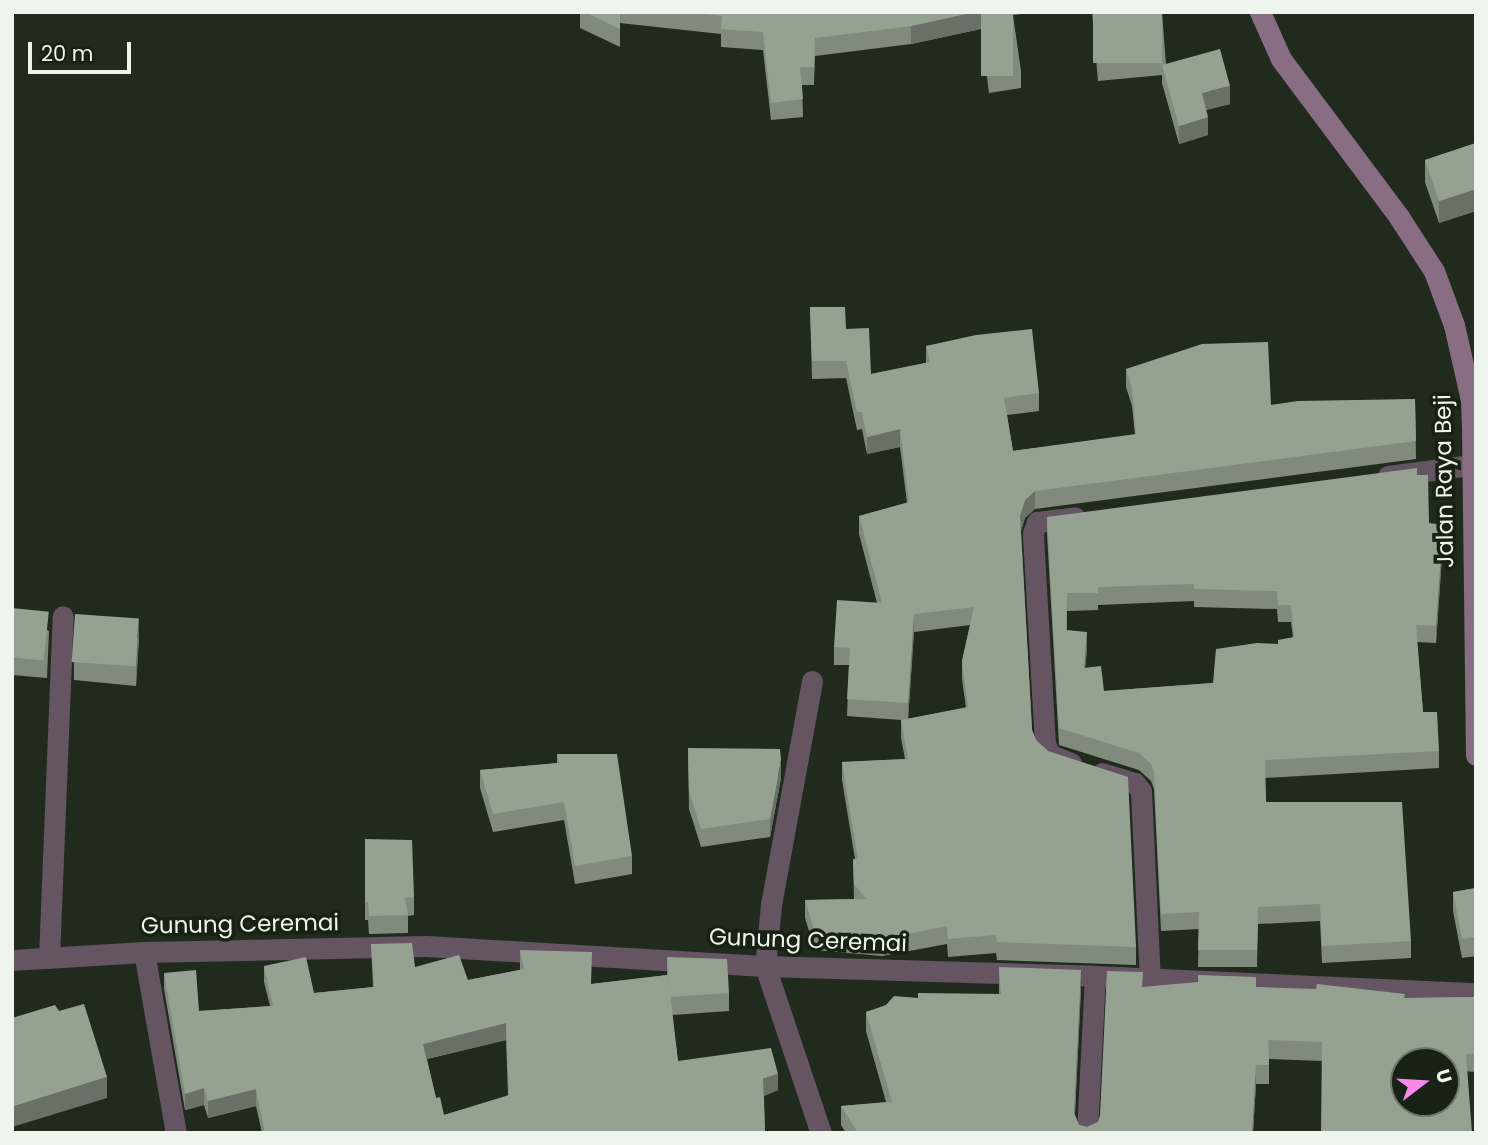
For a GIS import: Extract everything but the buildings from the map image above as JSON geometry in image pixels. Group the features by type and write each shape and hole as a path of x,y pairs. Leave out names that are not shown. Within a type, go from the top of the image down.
{"street":[{"name":"Jalan Raya Beji","path":"1260,12 1281,59 1399,217 1434,271 1454,326 1471,400 1476,755"},
{"path":"1364,479 1472,465"},
{"path":"1093,514 1038,522 1034,526 1045,744 1048,753 1055,758 1135,783 1141,790 1150,979"},
{"path":"49,958 63,616"},
{"path":"813,681 771,905 765,966 821,1133"},
{"name":"Gunung Ceremai","path":"12,960 144,952 426,946 765,966 1095,976 1476,993"},
{"path":"144,952 176,1133"},
{"path":"1087,1133 1095,976"}]}
